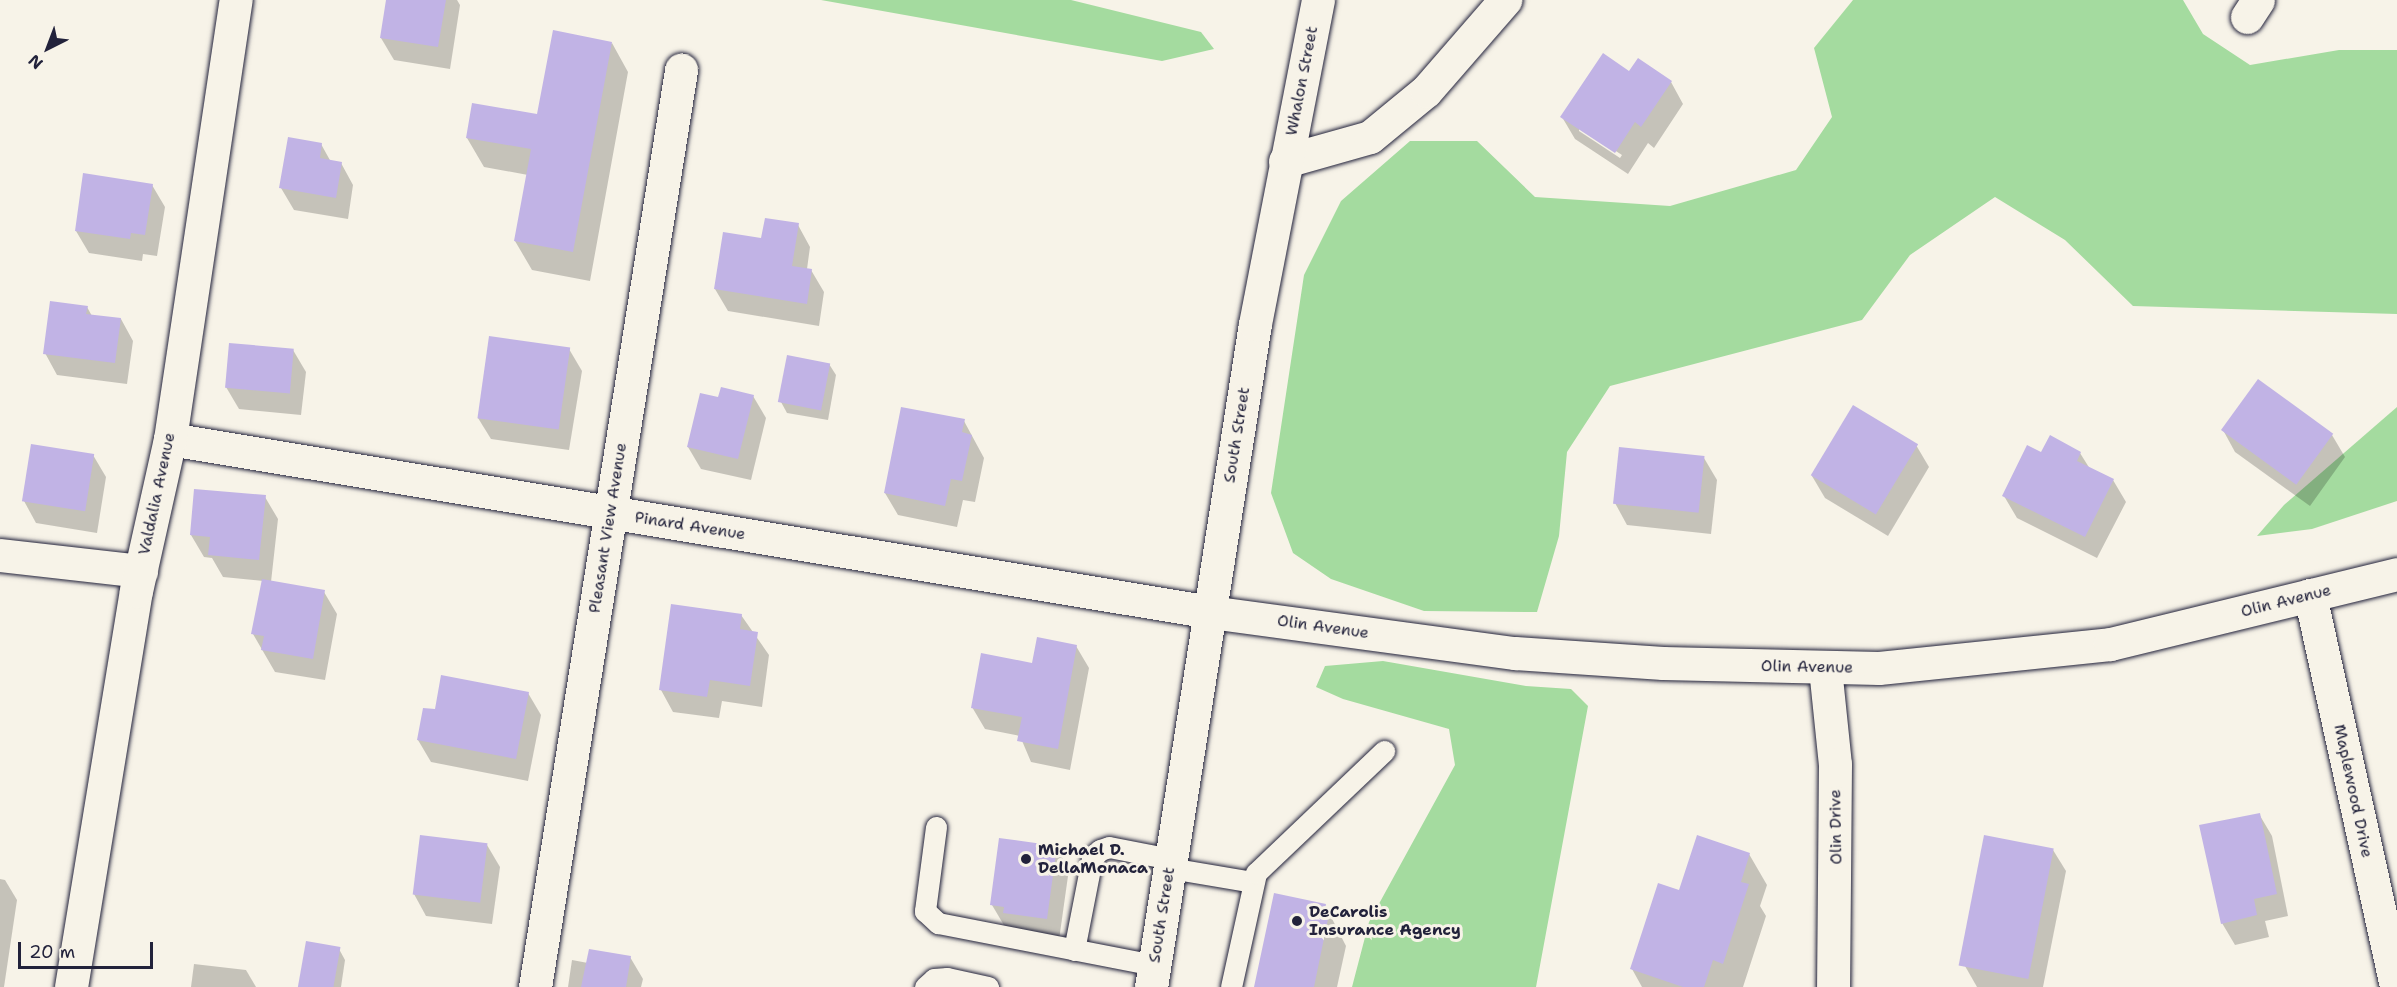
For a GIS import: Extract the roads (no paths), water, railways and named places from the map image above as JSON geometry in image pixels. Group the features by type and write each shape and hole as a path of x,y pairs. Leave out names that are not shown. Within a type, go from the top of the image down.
{"street":[{"name":"Valdalia Avenue","path":"71,987 141,571 170,439 236,0"},
{"name":"Whalon Street","path":"1286,161 1318,0"},
{"path":"1286,161 1370,137 1426,91 1505,0"},
{"name":"Pleasant View Avenue","path":"535,987 681,70"},
{"name":"South Street","path":"1153,976 1255,324 1286,161"},
{"name":"Pinard Avenue","path":"170,439 1209,612"},
{"path":"0,555 141,571"},
{"name":"Olin Avenue","path":"1209,612 1515,653 1663,663 1879,668 2110,644 2397,574"},
{"name":"Maplewood Drive","path":"2310,595 2396,987"},
{"name":"Olin Drive","path":"1826,668 1835,776 1833,987"}],"lane":[{"path":"1231,987 1253,882 1264,863 1384,750"},
{"path":"936,827 924,911 938,923 1074,950 1153,976"},
{"path":"1074,950 1092,858 1100,850 1109,847 1253,882"},
{"path":"925,987 934,979 947,978 988,987"}],"place":[{"name":"Michael D. DellaMonaca","path":"1026,859"},
{"name":"DeCarolis Insurance Agency","path":"1297,921"}]}
